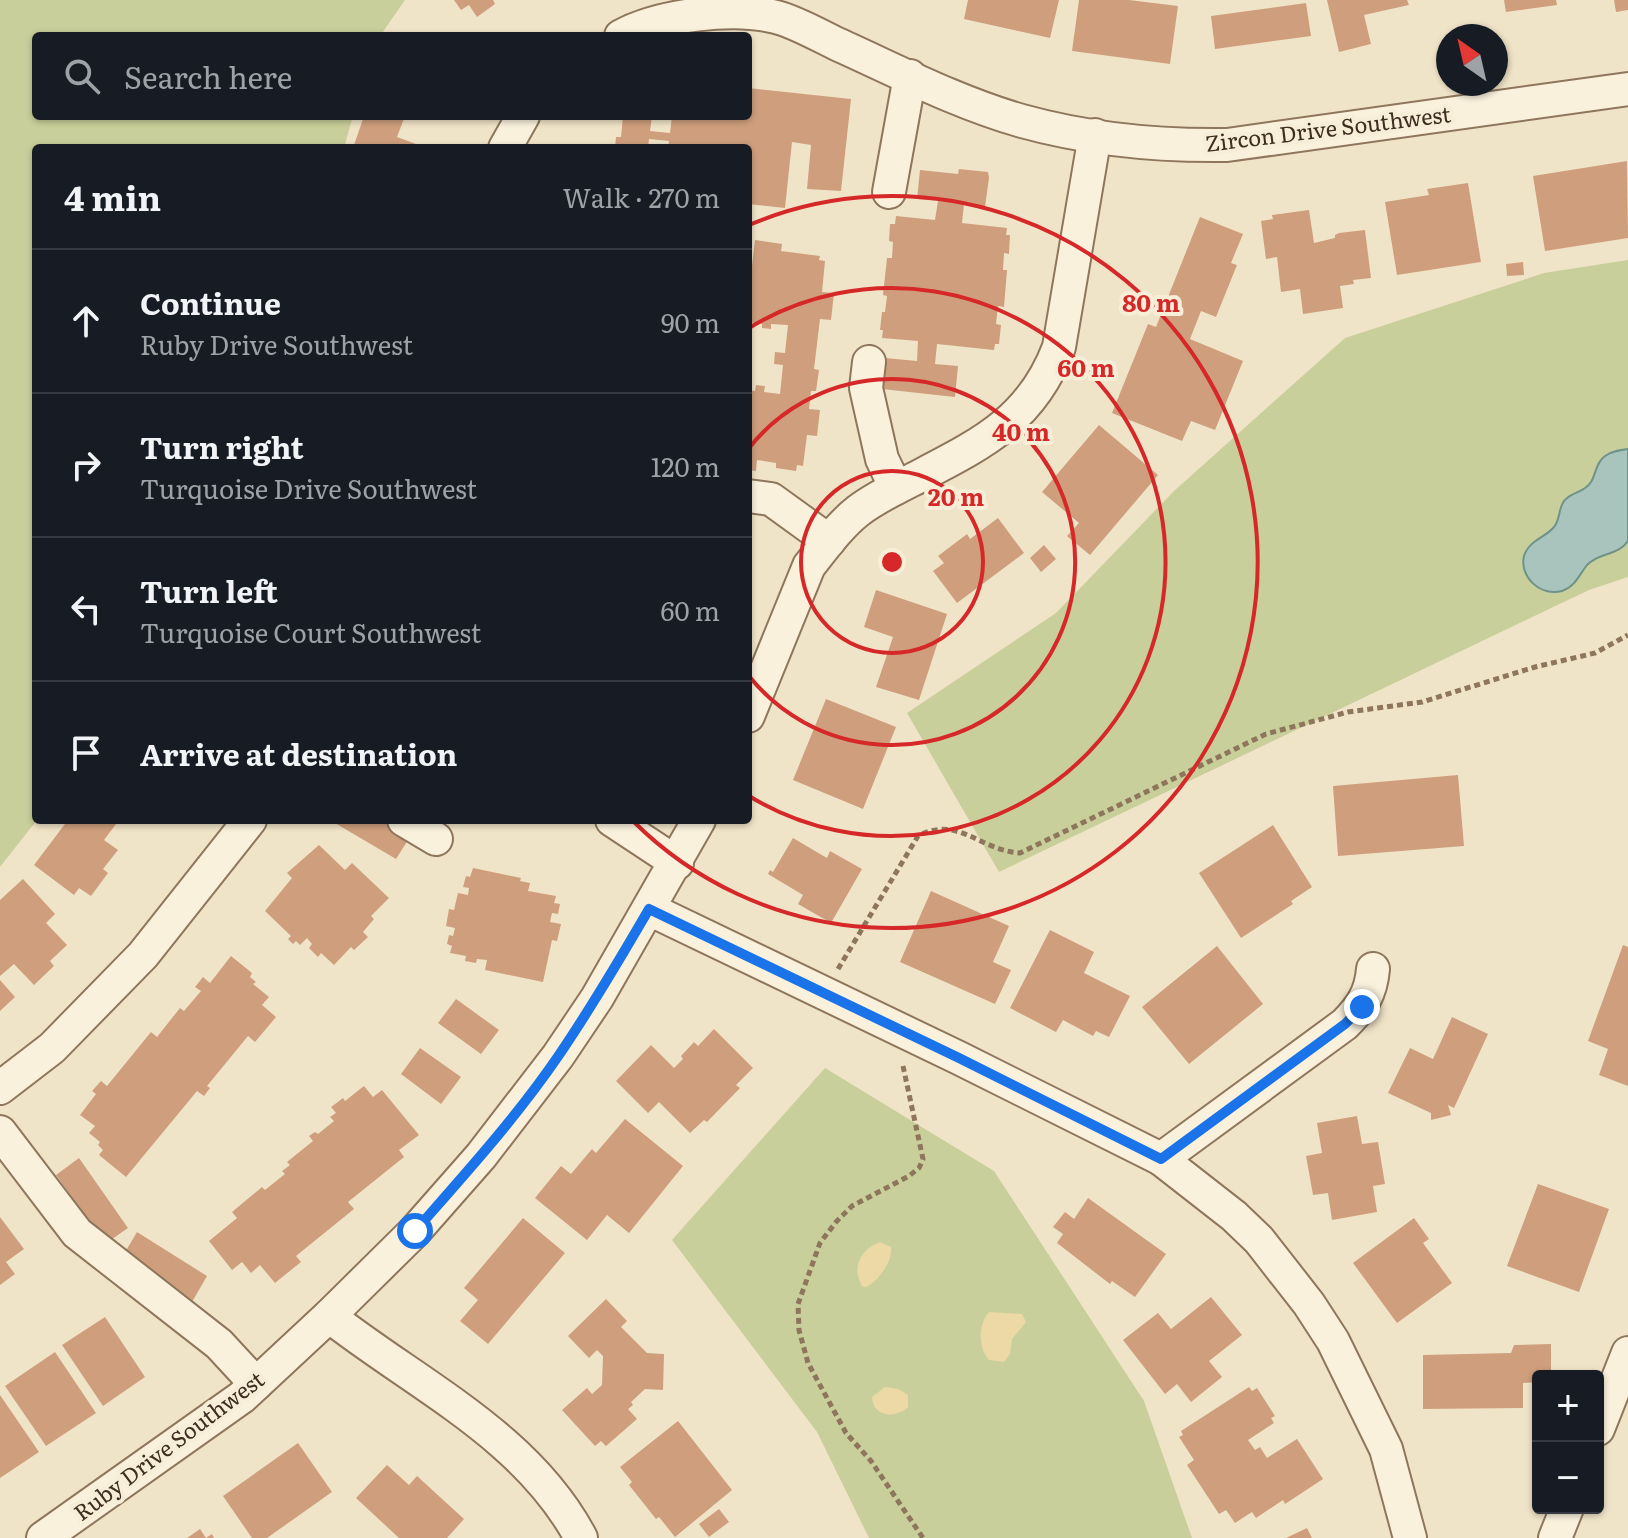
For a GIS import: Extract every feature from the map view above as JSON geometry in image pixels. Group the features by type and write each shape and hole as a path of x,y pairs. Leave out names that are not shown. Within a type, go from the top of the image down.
{"street":[{"name":"Zircon Drive Southwest","path":"632,32 663,20 701,13 776,17 1022,121 1095,135 1189,145 1227,145 1628,89"},
{"path":"889,192 910,76"},
{"path":"507,144 521,120"},
{"path":"752,706 809,566 829,541 856,512 964,453 1008,425 1049,375 1059,347 1095,135"},
{"path":"869,362 866,388 882,459 896,488"},
{"path":"752,497 771,499 829,541"},
{"path":"0,1088 52,1048 143,955 247,824"},
{"path":"411,824 436,839"},
{"path":"618,824 677,863"},
{"name":"Ruby Drive Southwest","path":"43,1538 165,1453 256,1384 415,1231 519,1109 597,998 697,824"},
{"path":"649,909 1161,1159 1234,1216 1259,1240 1309,1304 1333,1341 1386,1449 1410,1538"},
{"path":"1161,1159 1345,1024 1362,1007 1372,985 1373,969"},
{"path":"0,1132 77,1233 219,1344 256,1384"},
{"path":"329,1316 370,1349 474,1418 535,1473 581,1538"},
{"path":"1604,1414 1628,1353"},
{"path":"1555,1538 1565,1514"}],"path":[{"path":"824,993 918,836 931,829 951,828 993,849 1020,853 1266,734 1348,712 1422,702 1535,667 1595,653 1628,635"},
{"path":"893,1026 923,1159 919,1168 909,1176 852,1206 820,1243 798,1304 799,1330 808,1363 846,1433 871,1461 923,1538"}],"green space":[{"path":"0,0 405,0 383,32 32,32 32,120 352,120 345,144 32,144 34,824 0,867"},
{"path":"1628,260 1628,577 1589,590 999,872 907,713 1056,613 1174,491 1345,338 1544,273"},
{"path":"825,1068 994,1171 1144,1401 1192,1538 869,1538 817,1432 672,1240"}],"sand":[{"path":"880,1242 891,1247 890,1258 875,1281 862,1286 858,1272 860,1260 868,1249"},
{"path":"989,1312 1022,1314 1026,1322 1012,1339 1010,1354 1004,1362 989,1360 981,1343 981,1329"},
{"path":"885,1387 908,1395 908,1407 891,1414 876,1409 872,1397"}],"water":[{"path":"1628,449 1628,541 1619,549 1592,561 1574,584 1562,591 1546,591 1533,584 1523,564 1526,551 1554,527 1563,502 1588,486 1602,459 1613,452"}],"building":[{"path":"454,0 493,0 495,4 477,17 469,5 461,10"},
{"path":"968,0 1059,0 1050,38 964,19"},
{"path":"1079,0 1129,0 1178,6 1170,64 1072,51"},
{"path":"1327,0 1407,0 1409,5 1364,15 1371,44 1339,52"},
{"path":"1504,0 1556,0 1557,5 1506,12"},
{"path":"1614,0 1628,0 1628,10 1616,12"},
{"path":"1306,3 1311,36 1215,49 1211,16"},
{"path":"752,88 851,99 841,191 807,189 811,145 792,142 785,208 752,204 752,144 669,144 669,141 649,139 648,144 615,144 616,137 621,137 623,120 651,120 650,131 670,133 672,120 752,120"},
{"path":"363,120 403,120 397,137 416,144 354,144"},
{"path":"1627,161 1628,238 1545,251 1533,176"},
{"path":"959,169 988,172 989,178 985,207 964,204 962,223 1007,228 1006,235 1010,235 1009,254 1004,253 1003,270 1007,270 1004,307 998,306 996,324 1001,325 999,344 995,344 994,350 937,344 935,364 958,366 955,397 882,389 885,358 917,361 918,341 882,338 883,330 880,330 887,296 883,295 887,258 892,258 890,224 895,224 896,216 935,220 938,201 917,199 920,170 958,174"},
{"path":"1468,183 1481,262 1397,275 1385,202 1429,195 1427,189"},
{"path":"1309,210 1314,243 1335,238 1339,233 1365,230 1371,278 1353,280 1354,284 1340,286 1343,308 1303,314 1300,289 1281,292 1277,257 1266,259 1261,221 1273,219 1272,215"},
{"path":"1200,217 1243,234 1231,263 1237,265 1216,317 1201,311 1190,339 1243,361 1215,430 1191,421 1182,441 1112,413 1148,324 1156,327"},
{"path":"755,240 782,244 781,251 820,256 819,260 825,261 822,292 834,293 831,320 820,319 814,369 819,370 816,391 811,391 809,409 820,410 817,436 807,435 803,466 797,465 796,471 776,468 776,463 757,460 756,471 752,470 752,391 755,391 756,385 765,386 764,392 780,394 783,365 774,364 775,352 785,353 788,325 771,324 771,329 752,323"},
{"path":"1523,262 1524,275 1507,276 1506,264"},
{"path":"1099,425 1158,475 1090,555 1067,536 1079,523 1042,492"},
{"path":"998,518 1024,553 957,603 933,571 944,563 938,556 967,534 970,539"},
{"path":"1044,545 1056,559 1041,572 1030,558"},
{"path":"876,590 947,614 919,700 876,687 893,637 864,627"},
{"path":"826,699 896,727 863,809 793,780"},
{"path":"1458,775 1464,846 1338,856 1333,786"},
{"path":"65,824 116,824 104,840 118,850 103,869 108,873 91,896 79,888 74,895 34,865"},
{"path":"337,824 389,824 410,837 396,859"},
{"path":"1273,825 1312,887 1291,901 1293,904 1241,938 1199,873"},
{"path":"793,838 827,858 830,851 862,869 831,923 798,904 803,895 768,874 770,870 773,872"},
{"path":"319,845 345,870 352,863 389,898 371,916 374,919 363,932 368,937 354,950 351,947 334,965 321,953 318,957 309,948 312,944 307,938 300,945 296,941 293,944 288,939 291,936 265,911 292,878 287,873"},
{"path":"473,868 521,878 520,881 530,883 528,891 556,896 554,903 560,904 558,914 552,913 550,922 561,924 557,941 552,940 543,982 485,970 487,960 477,959 476,963 465,961 466,956 450,953 452,946 447,944 455,928 446,926 449,909 454,910 458,893 468,895 469,888 463,887 466,876 470,877"},
{"path":"23,879 55,914 46,923 67,945 50,961 54,966 34,985 14,964 0,976 0,900"},
{"path":"931,891 1009,926 993,962 1011,970 995,1004 900,962"},
{"path":"1050,930 1094,952 1084,973 1130,996 1109,1037 1096,1031 1093,1036 1063,1020 1056,1032 1010,1008"},
{"path":"1623,945 1628,947 1628,1086 1599,1075 1608,1049 1588,1041"},
{"path":"1217,946 1263,1004 1189,1064 1142,1007"},
{"path":"231,956 252,973 250,977 256,982 253,984 269,997 262,1005 276,1017 255,1042 248,1036 207,1086 210,1088 204,1096 197,1091 126,1177 99,1155 103,1150 98,1145 100,1142 89,1133 95,1126 80,1115 96,1094 92,1091 101,1081 107,1086 151,1032 157,1037 180,1008 184,1011 201,991 195,987 203,977 210,983"},
{"path":"0,980 15,997 0,1011"},
{"path":"456,999 499,1030 481,1054 438,1023"},
{"path":"1452,1017 1488,1034 1454,1108 1448,1105 1451,1115 1431,1120 1431,1113 1388,1093 1410,1048 1433,1059"},
{"path":"714,1029 753,1068 736,1085 740,1088 707,1122 704,1120 690,1133 659,1102 648,1113 616,1081 651,1045 674,1068 694,1042 698,1046"},
{"path":"420,1048 461,1077 441,1104 401,1074"},
{"path":"364,1086 373,1097 382,1090 419,1135 399,1150 404,1157 348,1202 354,1209 296,1256 301,1262 275,1283 260,1265 251,1273 242,1262 232,1270 209,1241 237,1218 232,1212 262,1187 265,1190 285,1174 282,1171 290,1165 287,1162 313,1141 309,1136 315,1132 318,1134 334,1121 330,1117 336,1113 331,1107 343,1098 345,1101"},
{"path":"1357,1116 1362,1144 1378,1142 1385,1184 1373,1186 1377,1212 1332,1220 1328,1193 1313,1195 1306,1156 1322,1153 1317,1123"},
{"path":"625,1119 683,1166 629,1233 607,1215 587,1240 535,1198 561,1166 571,1174 592,1149 596,1153"},
{"path":"79,1158 128,1228 105,1244 56,1175"},
{"path":"1538,1184 1609,1209 1579,1292 1507,1266"},
{"path":"1088,1198 1166,1254 1135,1297 1112,1281 1110,1284 1057,1243 1063,1234 1053,1227 1065,1212 1074,1219"},
{"path":"0,1217 24,1249 6,1262 15,1274 0,1285"},
{"path":"523,1218 565,1253 488,1344 460,1321 478,1300 464,1288"},
{"path":"1414,1218 1429,1239 1423,1243 1452,1283 1397,1323 1353,1263"},
{"path":"137,1232 207,1276 192,1302 121,1259"},
{"path":"1211,1297 1242,1335 1209,1361 1222,1377 1191,1402 1177,1384 1165,1394 1123,1340 1158,1313 1171,1329"},
{"path":"606,1299 627,1321 621,1327 647,1353 664,1354 663,1390 645,1389 628,1409 637,1419 606,1446 601,1441 595,1446 562,1410 587,1388 592,1394 602,1385 603,1356 597,1350 589,1358 568,1336"},
{"path":"105,1317 145,1377 103,1406 62,1345"},
{"path":"1551,1344 1551,1370 1532,1370 1532,1382 1523,1383 1523,1408 1423,1409 1423,1355 1511,1353 1514,1345"},
{"path":"55,1352 96,1413 46,1446 5,1386"},
{"path":"1249,1387 1252,1391 1257,1388 1275,1416 1271,1418 1274,1423 1248,1440 1255,1450 1260,1447 1267,1458 1297,1439 1323,1479 1285,1504 1283,1500 1256,1518 1252,1512 1235,1523 1226,1510 1219,1514 1187,1465 1194,1460 1179,1437 1183,1435 1181,1431"},
{"path":"0,1395 39,1452 0,1478"},
{"path":"678,1421 732,1490 675,1537 629,1485 632,1482 620,1467"},
{"path":"298,1443 332,1492 267,1538 252,1538 223,1496"},
{"path":"387,1465 409,1485 417,1476 464,1519 447,1538 399,1538 356,1498"},
{"path":"719,1509 729,1522 709,1537 699,1524"},
{"path":"1307,1528 1312,1538 1286,1538"},
{"path":"200,1529 206,1538 187,1538"}],"route":[{"path":"415,1231 481,1156 558,1056 597,998 649,909 1161,1159 1345,1024 1362,1007"}]}
